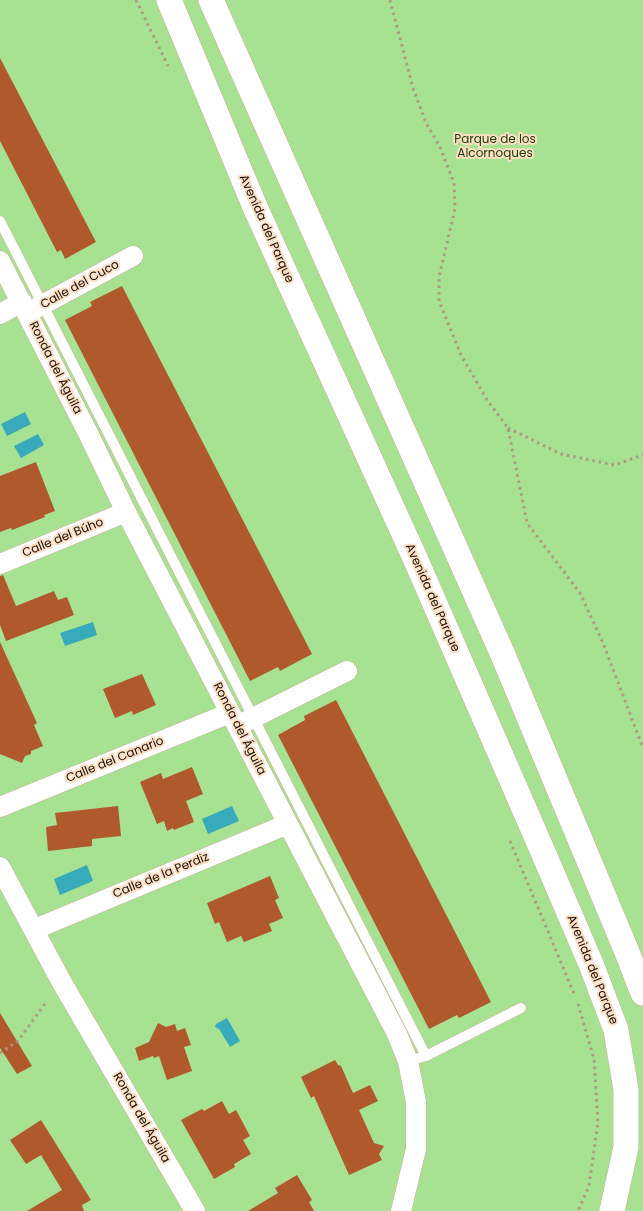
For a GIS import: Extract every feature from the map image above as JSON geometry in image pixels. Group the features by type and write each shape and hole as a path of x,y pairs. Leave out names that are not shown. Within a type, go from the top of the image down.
{"street":[{"name":"Avenida del Parque","path":"169,0 255,207 415,558 540,844 591,964 616,1030 626,1090 626,1147 612,1211"},
{"path":"211,0 503,655 643,993"},
{"name":"Calle del Cuco","path":"0,314 31,307 132,256"},
{"name":"Ronda del Águila","path":"0,261 31,307 126,512 241,719 288,824 397,1034 417,1058 416,1149 402,1211"},
{"name":"Calle del Búho","path":"0,564 126,512"},
{"name":"Calle del Canario","path":"0,807 241,719 347,671"},
{"name":"Calle de la Perdiz","path":"35,929 288,824"},
{"name":"Ronda del Águila","path":"0,867 62,981 195,1211"}],"lane":[{"path":"0,221 31,307 241,719 417,1058 521,1008"}],"path":[{"path":"136,0 171,72"},
{"path":"390,0 412,88 426,122 440,147 454,183 455,209 439,277 439,301 461,355 487,400 508,428 527,523 580,593 603,643 643,748"},
{"path":"508,428 561,454 614,465 643,455"},
{"path":"509,840 578,1002 594,1058 598,1122 589,1186 578,1211"},
{"path":"0,1054 18,1041 62,981"}],"green space":[{"name":"Parque de los Alcornoques","path":"0,0 643,0 643,1211 0,1211"}],"water":[{"path":"25,412 31,424 7,436 1,424"},
{"path":"38,434 44,445 21,458 14,446"},
{"path":"93,622 97,635 65,646 60,633"},
{"path":"232,806 239,821 208,834 202,819"},
{"path":"87,865 93,881 60,895 54,879"},
{"path":"227,1018 240,1041 230,1047 219,1029 215,1027 216,1024"}],"building":[{"path":"0,58 96,242 65,259 61,250 57,252 0,141"},
{"path":"122,286 312,654 280,671 278,667 250,681 65,320 92,306 90,302"},
{"path":"36,462 55,511 12,530 11,528 0,532 0,476"},
{"path":"3,575 16,606 54,591 58,600 67,597 74,615 6,641 0,625 0,576"},
{"path":"0,642 37,723 34,725 43,746 31,751 31,754 25,756 22,763 0,754"},
{"path":"142,674 156,705 133,715 132,711 115,718 103,689"},
{"path":"336,700 491,1002 459,1018 457,1015 429,1029 278,735 305,720 304,716"},
{"path":"192,767 203,794 186,801 194,822 167,831 164,821 157,824 140,782 161,773 163,779"},
{"path":"118,806 121,836 92,839 92,846 48,851 46,827 57,825 55,813"},
{"path":"270,876 279,898 275,900 283,918 269,924 272,931 244,942 241,936 227,942 219,922 215,924 207,903"},
{"path":"0,1013 32,1066 17,1074 0,1048"},
{"path":"158,1023 166,1027 175,1024 177,1031 185,1028 191,1045 184,1047 192,1071 167,1080 159,1056 139,1061 135,1048 149,1042"},
{"path":"335,1060 341,1066 353,1093 370,1085 378,1101 359,1110 374,1143 384,1146 379,1154 382,1160 349,1175 314,1096 311,1098 301,1077"},
{"path":"222,1101 229,1114 236,1110 250,1136 243,1140 251,1154 234,1164 235,1167 214,1179 181,1120 202,1109 204,1111"},
{"path":"41,1120 91,1200 82,1205 84,1211 27,1211 62,1190 41,1155 26,1164 10,1140"},
{"path":"297,1175 312,1200 309,1202 314,1211 248,1211 278,1193 275,1188"}]}
